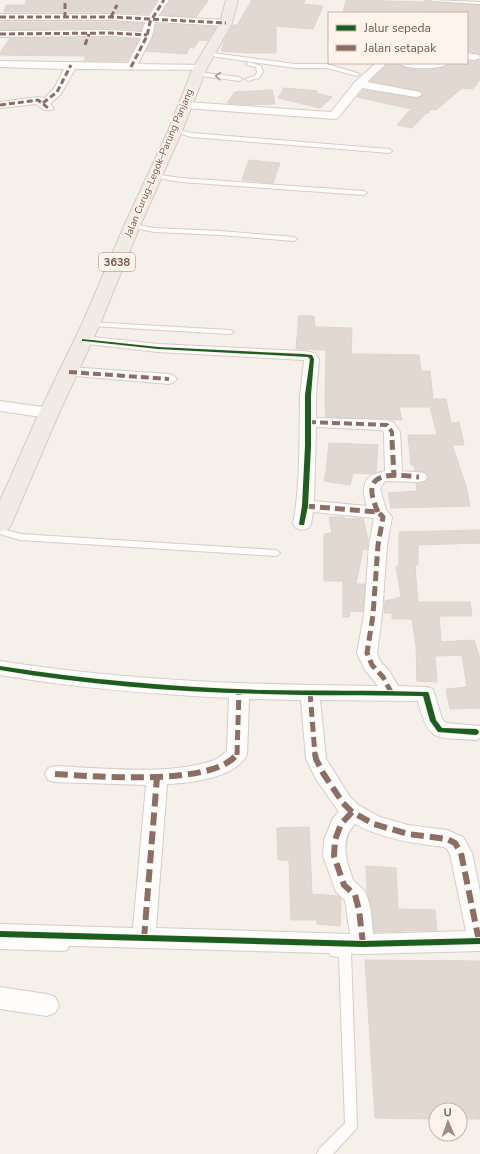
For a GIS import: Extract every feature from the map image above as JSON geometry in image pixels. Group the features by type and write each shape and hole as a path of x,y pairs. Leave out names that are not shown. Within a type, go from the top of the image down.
{"main road":[{"name":"Jalan Curug–Legok–Parung Panjang","path":"0,525 49,413 84,340 132,226 175,131 202,64 226,23 232,0"}],"street":[{"path":"131,67 147,35 146,30 148,23 153,18 164,0"},
{"path":"64,3 65,17"},
{"path":"111,17 117,5"},
{"path":"0,17 153,18 226,23"},
{"path":"0,34 111,33 147,35"},
{"path":"0,104 38,100 46,106 58,92 76,65 85,49 89,34"},
{"path":"0,64 131,67 202,64"},
{"path":"186,105 334,116 358,79 380,64"},
{"path":"412,64 432,64"},
{"path":"358,79 416,94"},
{"path":"84,340 158,348 310,356 312,359 308,446 305,506 302,524"},
{"path":"69,372 169,379"},
{"path":"0,406 49,413"},
{"path":"308,422 387,425 392,432 394,476"},
{"path":"391,692 382,677 372,665 367,653 373,615 378,546 383,517 378,512 372,498 371,486 375,479 379,477 419,477"},
{"path":"305,506 378,512"},
{"path":"0,668 44,676 123,684 239,691 391,692 426,694 433,721 440,730 476,732"},
{"path":"56,774 157,777 201,772 232,760 237,755 239,691"},
{"path":"0,934 363,944 480,941 461,853 455,843 447,839 408,834 374,824 352,812 337,795 316,759 310,692"},
{"path":"144,939 157,777"},
{"path":"352,812 341,824 335,840 334,856 344,885 355,895 359,910 363,944"},
{"path":"0,998 47,1005"}],"lane":[{"path":"432,0 480,3"},
{"path":"202,64 239,79"},
{"path":"202,64 327,66 358,79"},
{"path":"202,64 258,66 260,72 259,76 248,79"},
{"path":"175,131 192,134 389,151"},
{"path":"154,176 181,180 364,193"},
{"path":"132,226 154,230 220,233 294,239"},
{"path":"91,324 230,332"},
{"path":"0,531 20,537 276,554"},
{"path":"0,944 345,952 351,1125 324,1154"}],"building":[{"path":"26,0 157,0 148,14 111,12 4,12 6,5 25,5"},
{"path":"170,0 208,1 196,17 161,15"},
{"path":"252,0 305,0 303,4 323,6 313,29 276,26 276,53 221,51 223,43 233,25 237,25"},
{"path":"346,0 425,2 425,0 429,0 432,2 480,5 480,54 468,52 468,12 343,12"},
{"path":"1,22 143,23 141,30 111,28 0,30"},
{"path":"156,24 216,27 207,41 199,40 194,48 190,47 186,54 146,51 153,37"},
{"path":"10,38 139,39 127,61 84,61 86,56 0,55"},
{"path":"480,60 480,79 476,86 472,89 462,88 436,110 431,109 428,113 426,113 412,128 397,125 411,109 357,97 363,90 416,98 423,95 420,91 370,81 387,64 399,64 401,67 424,70 446,67 448,64 468,64 468,61"},
{"path":"284,88 318,91 316,93 332,97 320,108 278,98"},
{"path":"272,90 275,104 248,105 227,103 235,92"},
{"path":"249,160 280,163 273,183 242,180"},
{"path":"299,316 314,316 315,327 352,328 351,354 419,355 421,371 430,371 433,399 446,399 451,423 459,422 464,445 452,445 466,486 470,506 391,508 388,493 417,491 416,483 425,482 428,478 426,472 415,471 414,466 411,465 408,435 437,435 430,407 399,407 402,420 326,417 326,350 296,349"},
{"path":"329,443 378,445 376,472 371,474 353,473 350,485 324,481"},
{"path":"329,517 344,517 345,519 363,518 368,540 367,550 363,549 356,584 365,584 363,612 350,611 349,617 343,617 343,581 324,581 324,534 332,533"},
{"path":"480,530 480,543 418,545 418,565 415,565 418,602 470,602 472,616 439,616 441,642 474,640 480,659 480,708 450,709 446,689 467,687 462,655 435,656 437,682 417,681 416,646 412,619 392,619 392,613 384,613 385,601 401,597 396,566 399,566 399,532"},
{"path":"309,827 312,894 338,896 341,898 340,926 317,924 317,920 291,920 289,860 278,860 277,828"},
{"path":"366,866 396,868 398,909 435,910 437,930 374,932 372,908 367,892"},
{"path":"365,960 480,961 480,1119 468,1119 468,1102 428,1102 428,1119 375,1118"}],"marked path":[{"path":"131,67 147,36 150,22 164,0"},
{"path":"65,3 65,17"},
{"path":"111,17 117,5"},
{"path":"0,17 111,17 226,23"},
{"path":"0,34 111,33 147,35"},
{"path":"85,45 89,34"},
{"path":"43,103 54,96 61,87 71,65"},
{"path":"0,105 38,100 48,108"},
{"path":"69,372 169,379"},
{"path":"308,422 387,425 392,432 394,476"},
{"path":"378,512 373,498 372,488 374,481 379,477 396,475 419,477"},
{"path":"305,506 378,512 383,517 378,545 373,615 367,653 372,665 383,677 391,692"},
{"path":"55,774 123,777 178,776 203,772 223,765 237,755 239,691"},
{"path":"310,692 316,759 323,773 343,803 352,812 374,824 408,834 447,839 455,843 461,853 479,941"},
{"path":"144,939 157,777"},
{"path":"352,812 341,824 335,840 334,856 344,885 355,895 359,910 363,944"}],"cycle path":[{"path":"84,340 158,348 310,356 312,359 308,395 308,446 305,506 302,524"},
{"path":"0,668 59,677 178,688 261,692 426,694 433,721 440,730 476,732"},
{"path":"0,934 363,944 480,941"}]}
